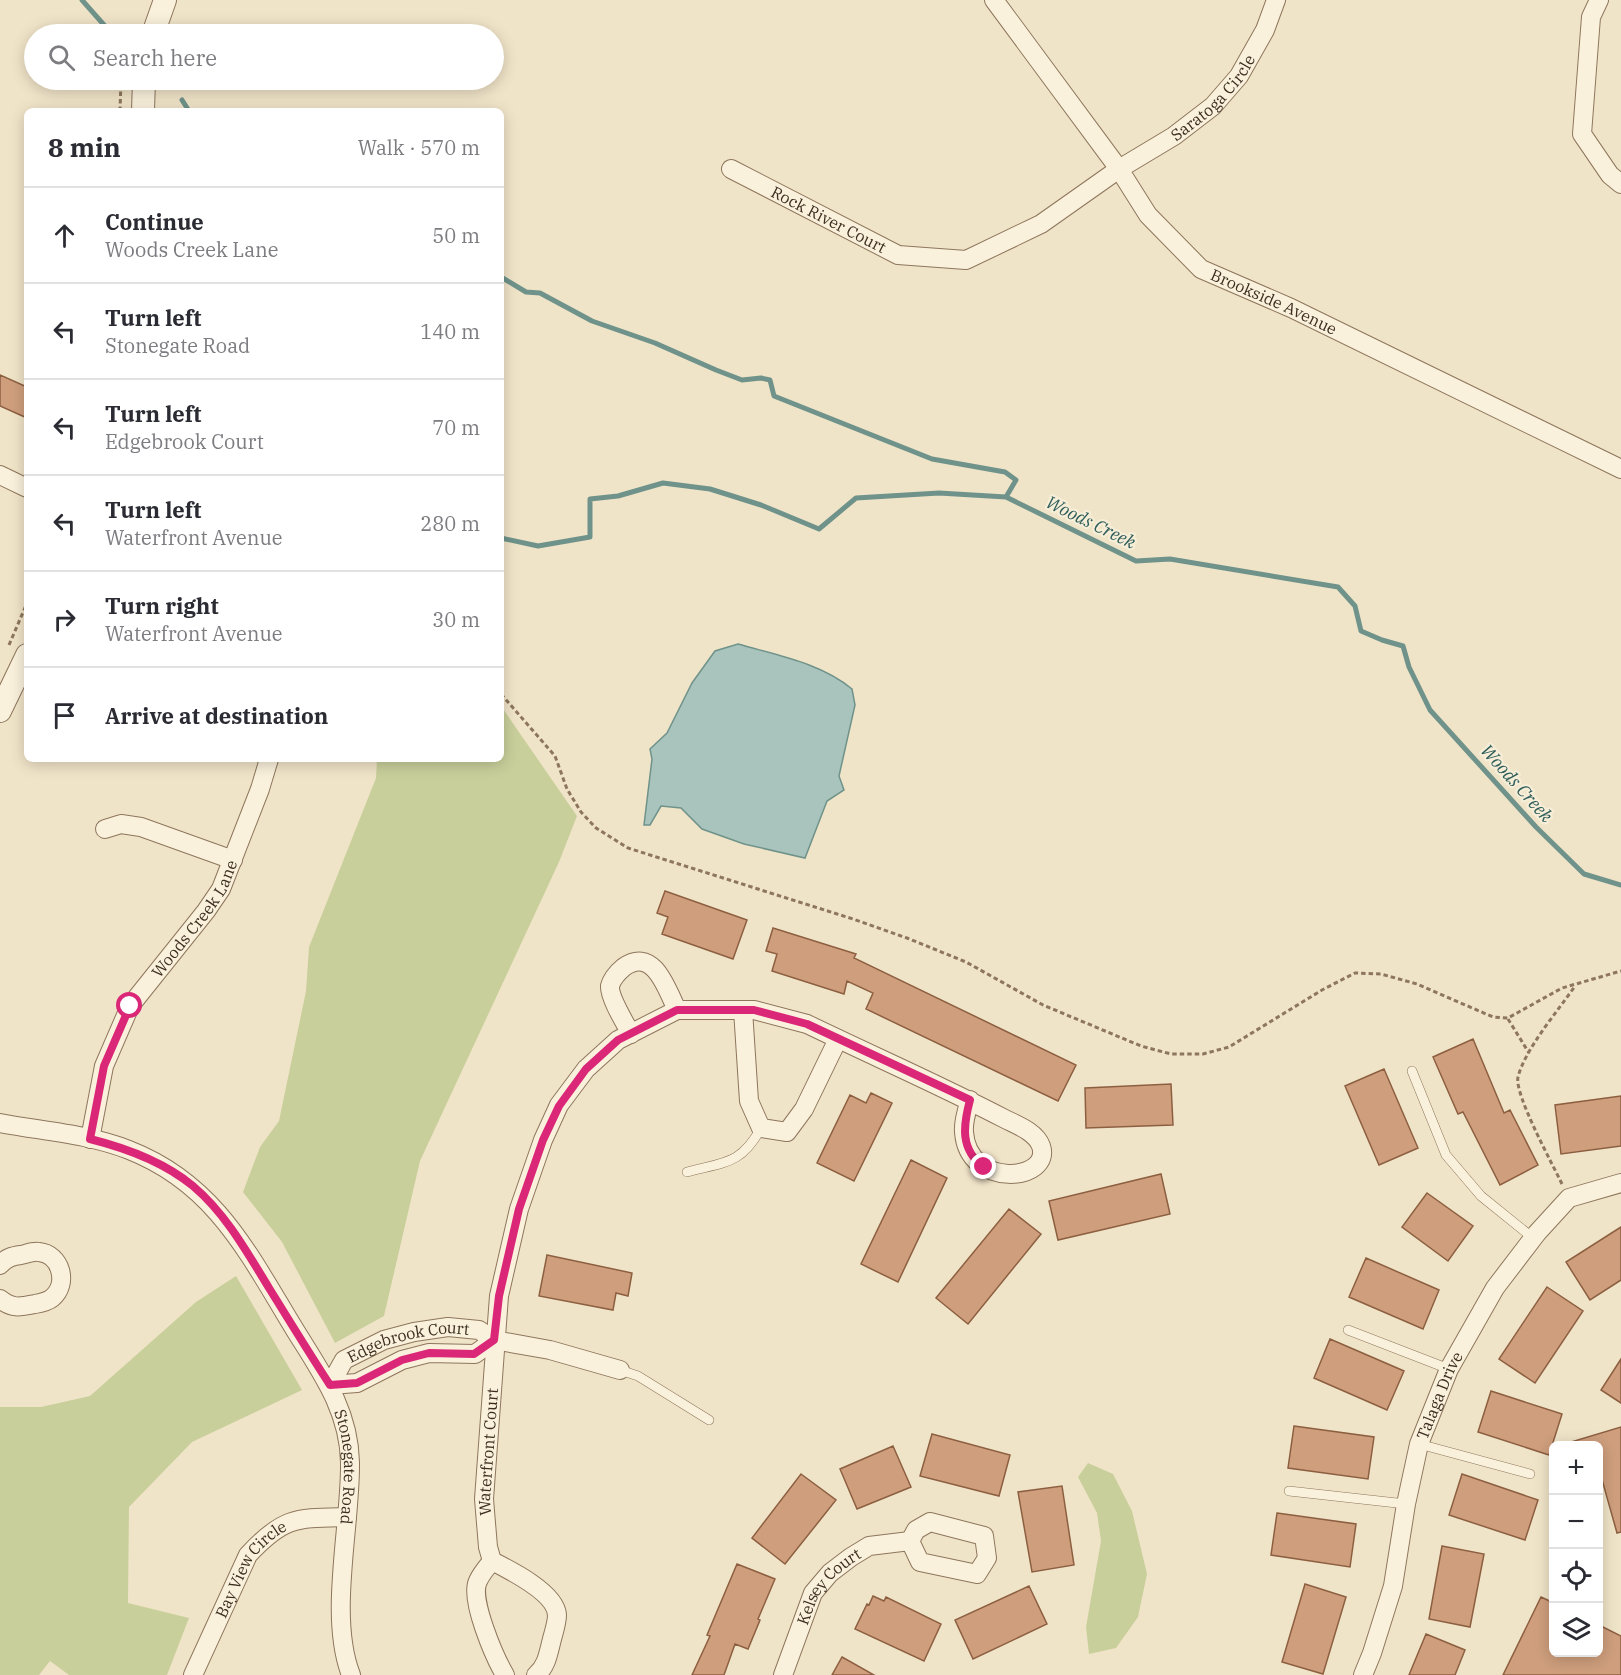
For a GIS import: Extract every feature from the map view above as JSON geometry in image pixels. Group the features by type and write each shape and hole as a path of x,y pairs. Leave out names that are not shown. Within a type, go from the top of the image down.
{"street":[{"path":"157,24 165,0"},
{"name":"Brookside Avenue","path":"993,0 1119,169 1148,214 1201,269 1291,308 1621,470"},
{"name":"Saratoga Circle","path":"1119,169 1174,136 1213,106 1239,76 1265,30 1276,0"},
{"path":"1599,0 1591,16 1582,134 1610,175 1621,184"},
{"path":"143,108 144,90"},
{"name":"Rock River Court","path":"731,169 898,255 966,260 1041,224 1119,169"},
{"path":"0,476 24,487"},
{"path":"0,711 24,661"},
{"name":"Woods Creek Lane","path":"90,1139 104,1066 130,1006 206,911 221,888 260,789 268,762"},
{"path":"105,829 121,824 141,827 233,860"},
{"path":"677,1010 659,972 649,964 636,962 626,966 615,975 610,987 612,996 631,1034 677,1010 754,1010 807,1024 970,1100 1032,1134 1041,1147 1042,1154 1033,1167 1022,1174 1006,1174 984,1167 972,1156 967,1147 964,1131 970,1100"},
{"path":"743,1010 748,1101 761,1128 787,1132 804,1109 838,1039"},
{"name":"Waterfront Court","path":"492,1561 485,1526 484,1499 494,1340 499,1296 509,1246 543,1140 559,1106 586,1069 618,1040 631,1034"},
{"name":"Stonegate Road","path":"0,1123 90,1139 130,1150 193,1186 237,1235 330,1385 341,1413 350,1461 341,1603 344,1653 351,1675"},
{"path":"1569,1198 1621,1183"},
{"name":"Talaga Drive","path":"1363,1675 1393,1586 1406,1504 1419,1444 1449,1368 1495,1288 1533,1238 1569,1198"},
{"path":"0,1264 11,1257 38,1251 48,1254 56,1261 61,1269 62,1280 53,1298 44,1302 16,1308 0,1299"},
{"name":"Edgebrook Court","path":"330,1385 344,1360 384,1340 404,1334 448,1328 479,1330 494,1340 550,1350 620,1370"},
{"name":"Edgebrook Court","path":"330,1385 357,1383 402,1360 429,1353 474,1354 494,1340"},
{"name":"Bay View Circle","path":"193,1675 248,1555 260,1541 285,1523 302,1517 347,1517"},
{"name":"Kelsey Court","path":"783,1675 813,1593 830,1573 869,1546 910,1541"},
{"path":"505,1675 480,1614 476,1594 477,1582 492,1561 545,1594 556,1608 557,1617 547,1660 542,1671 536,1675"}],"lane":[{"path":"1412,1071 1446,1155 1481,1196 1533,1238"},
{"path":"687,1172 736,1158 752,1144 761,1128"},
{"path":"1348,1330 1449,1368"},
{"path":"620,1370 638,1376 709,1420"},
{"path":"1419,1444 1530,1474"},
{"path":"1289,1491 1406,1504"}],"path":[{"path":"120,108 121,90"},
{"path":"4,654 24,610"},
{"path":"504,697 555,756 567,789 581,812 596,828 628,848 907,938 966,962 1043,1005 1141,1046 1171,1054 1203,1054 1229,1047 1322,990 1354,974 1381,974 1418,984 1493,1017 1508,1018 1562,988 1621,971"},
{"path":"1569,1198 1523,1101 1517,1079 1528,1053 1576,985"},
{"path":"1508,1018 1528,1053"}],"green space":[{"path":"504,710 577,816 559,862 420,1161 384,1316 335,1343 282,1242 243,1192 260,1147 279,1121 306,991 309,947 376,778 377,762 504,762"},
{"path":"236,1276 302,1390 192,1442 129,1507 128,1603 189,1618 167,1675 69,1675 50,1661 39,1675 0,1675 0,1407 41,1407 90,1396 196,1302"},
{"path":"1088,1463 1113,1474 1132,1511 1147,1574 1138,1617 1116,1648 1089,1654 1086,1627 1101,1541 1097,1513 1078,1477"}],"water":[{"path":"738,644 812,666 840,680 852,689 855,705 839,776 844,790 827,801 805,858 744,844 702,829 681,808 661,806 650,825 644,825 652,759 650,749 667,733 692,683 715,651"}],"building":[{"path":"0,375 24,386 24,417 0,406"},
{"path":"665,891 747,920 733,959 662,934 668,917 657,913"},
{"path":"773,928 856,954 854,958 1076,1065 1058,1101 866,1009 873,993 847,981 844,994 772,971 777,954 766,951"},
{"path":"1473,1039 1504,1113 1510,1110 1538,1165 1500,1185 1463,1112 1458,1114 1433,1057"},
{"path":"1384,1069 1418,1148 1379,1165 1345,1086"},
{"path":"1171,1084 1173,1125 1086,1128 1085,1088"},
{"path":"871,1093 892,1103 854,1181 817,1163 850,1095 866,1103"},
{"path":"1621,1096 1621,1146 1561,1154 1555,1105"},
{"path":"911,1160 947,1178 898,1282 861,1264"},
{"path":"1161,1174 1170,1214 1058,1240 1049,1201"},
{"path":"1427,1193 1473,1226 1448,1261 1402,1227"},
{"path":"1009,1209 1041,1234 968,1324 936,1298"},
{"path":"1621,1227 1621,1280 1590,1300 1566,1262"},
{"path":"547,1255 632,1273 628,1296 616,1293 613,1310 539,1296"},
{"path":"1366,1258 1439,1290 1423,1329 1349,1297"},
{"path":"1547,1287 1583,1311 1535,1383 1499,1359"},
{"path":"1330,1339 1404,1371 1387,1410 1314,1378"},
{"path":"1621,1359 1621,1403 1601,1390"},
{"path":"1491,1391 1562,1414 1553,1441 1549,1441 1549,1455 1478,1432"},
{"path":"1294,1426 1374,1437 1368,1479 1288,1468"},
{"path":"1621,1427 1621,1532 1617,1533 1603,1483 1603,1441 1574,1441"},
{"path":"932,1434 1010,1455 999,1496 920,1476"},
{"path":"893,1446 911,1487 857,1509 840,1469"},
{"path":"801,1474 836,1500 785,1564 752,1538"},
{"path":"1462,1474 1538,1500 1525,1540 1449,1515"},
{"path":"1062,1486 1074,1565 1032,1572 1018,1492"},
{"path":"1277,1513 1356,1524 1350,1567 1271,1555"},
{"path":"1442,1546 1484,1554 1470,1627 1429,1619"},
{"path":"737,1564 775,1579 758,1619 760,1620 748,1649 735,1644 724,1675 692,1675 710,1636 707,1635"},
{"path":"1305,1584 1346,1597 1323,1674 1282,1662"},
{"path":"1029,1586 1047,1624 973,1659 955,1620"},
{"path":"873,1596 884,1601 886,1597 941,1624 924,1661 855,1629"},
{"path":"1541,1597 1549,1601 1549,1657 1603,1657 1603,1627 1621,1636 1621,1675 1503,1675"},
{"path":"1426,1634 1465,1650 1455,1675 1409,1675"},
{"path":"842,1657 874,1675 832,1675"}],"waterway":[{"name":"Woods Creek","path":"82,0 103,24"},
{"name":"Woods Creek","path":"182,100 187,108"},
{"path":"504,279 526,292 540,293 592,321 655,343 742,380 761,378 770,380 774,396 932,459 1005,472 1016,480 1006,497"},
{"name":"Woods Creek","path":"504,539 538,546 590,537 590,499 618,496 663,483 710,489 761,505 819,529 856,498 939,493 1006,497 1136,561 1170,559 1338,587 1355,606 1361,631 1403,646 1409,667 1430,710 1536,827 1584,874 1621,885"}],"route":[{"path":"130,1006 104,1066 90,1139 130,1150 172,1172 193,1186 211,1204 237,1235 330,1385 357,1383 402,1360 429,1353 474,1354 494,1340 499,1296 519,1209 543,1140 559,1106 586,1069 618,1040 677,1010 754,1010 807,1024 970,1100 964,1131 967,1147 972,1156 984,1167"}]}
